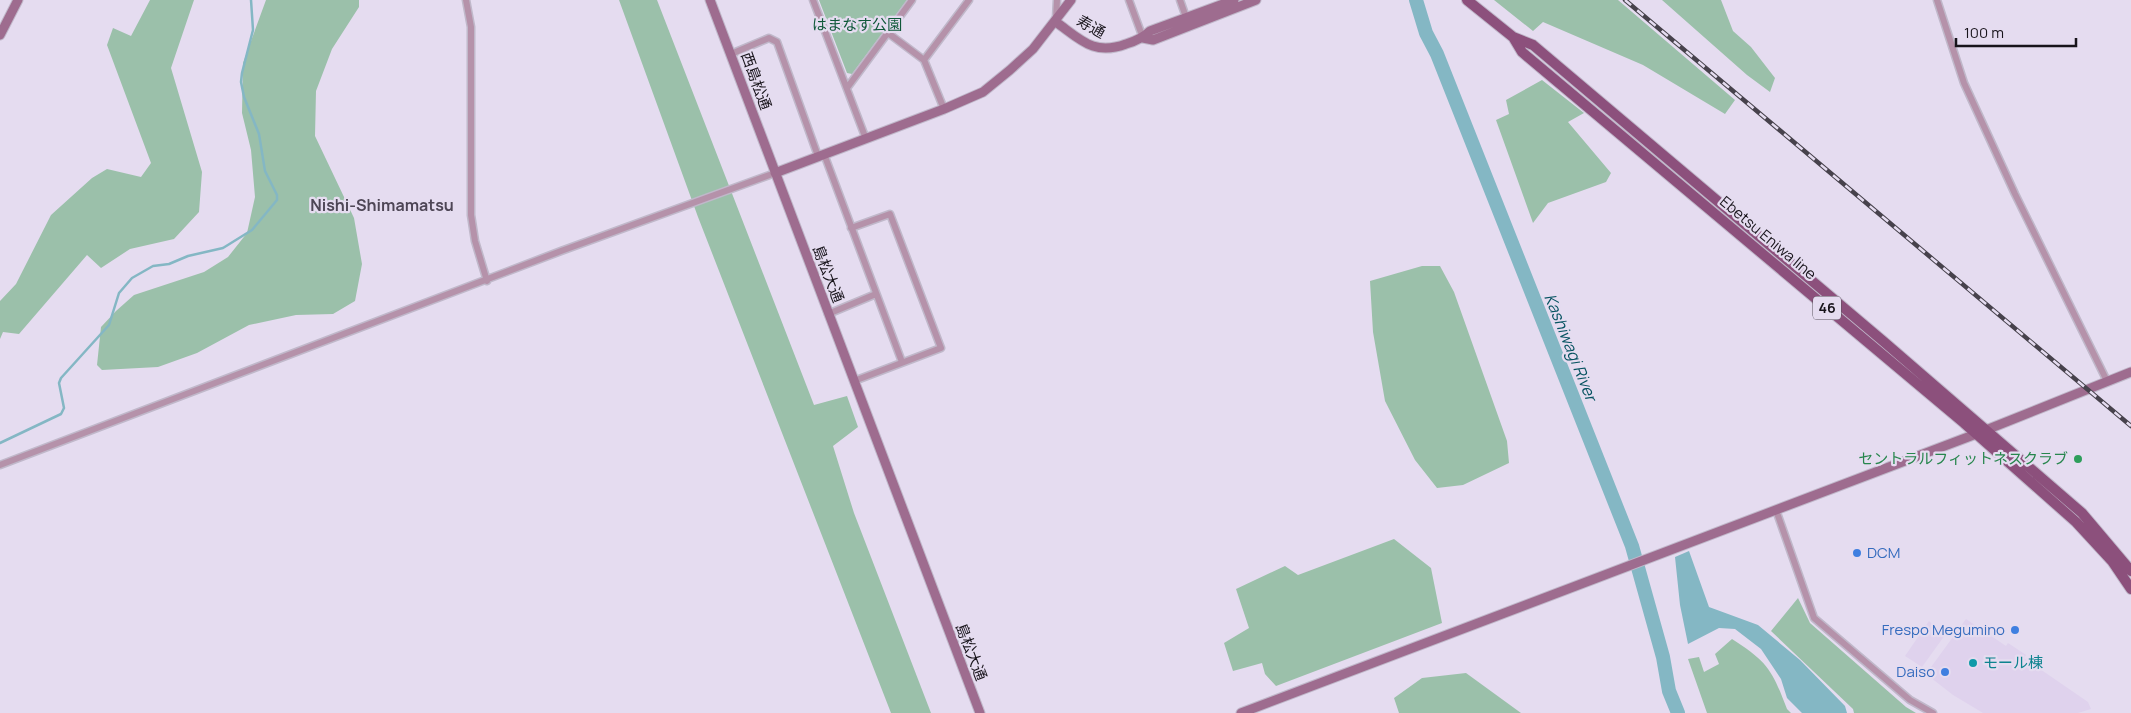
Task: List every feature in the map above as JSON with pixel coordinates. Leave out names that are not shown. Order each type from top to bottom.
[{"type":"main road","name":"Ebetsu Eniwa line","points":[[1468,0],[1513,37],[1533,45],[1986,430],[2082,513],[2131,571]]},
{"type":"main road","name":"Ebetsu Eniwa line","points":[[1513,37],[1522,52],[1976,434],[2076,522],[2112,561],[2131,589]]},
{"type":"street","points":[[0,35],[18,0]]},
{"type":"street","points":[[466,0],[471,27],[471,215],[475,241],[487,281]]},
{"type":"street","name":"西島松通","points":[[711,0],[775,173]]},
{"type":"street","points":[[813,0],[866,139]]},
{"type":"street","points":[[847,88],[912,0]]},
{"type":"street","points":[[924,60],[968,0]]},
{"type":"street","points":[[1056,22],[1057,0]]},
{"type":"street","points":[[0,465],[562,251],[944,109],[983,92],[1010,70],[1033,49],[1056,22],[1071,0]]},
{"type":"street","points":[[1129,0],[1143,38]]},
{"type":"street","points":[[1180,0],[1188,22]]},
{"type":"street","name":"寿通","points":[[1056,22],[1081,40],[1103,50],[1112,50],[1143,38],[1153,40],[1234,0]]},
{"type":"street","name":"寿通","points":[[1188,22],[1256,0]]},
{"type":"street","points":[[1937,0],[1964,84],[2015,194],[2107,381]]},
{"type":"street","points":[[888,33],[924,60],[944,109]]},
{"type":"street","points":[[731,54],[769,38],[777,42],[902,362]]},
{"type":"street","name":"島松大通","points":[[775,173],[980,713]]},
{"type":"street","points":[[851,228],[890,214],[941,348],[854,381]]},
{"type":"street","points":[[828,314],[876,294]]},
{"type":"street","points":[[1241,713],[1976,434],[2131,372]]},
{"type":"street","points":[[1776,510],[1814,618],[1910,700],[1933,713]]},
{"type":"shaded area","name":"モール棟","points":[[1966,619],[2006,646],[2008,643],[2026,655],[2024,658],[2088,702],[2091,709],[2078,713],[1983,713],[1953,695],[1926,674]]},
{"type":"shaded area","points":[[1929,621],[1945,635],[1922,667],[1905,656]]},
{"type":"green space","points":[[150,0],[194,0],[171,68],[202,172],[199,212],[174,239],[130,249],[101,268],[87,255],[19,334],[3,332],[0,339],[0,301],[16,284],[51,215],[92,178],[107,169],[141,177],[151,163],[107,45],[113,28],[131,36]]},
{"type":"green space","points":[[266,0],[359,0],[359,7],[332,49],[316,91],[315,136],[354,218],[362,264],[355,301],[333,314],[296,315],[249,325],[197,353],[158,367],[102,370],[97,365],[101,327],[116,311],[134,295],[204,272],[228,257],[247,233],[255,197],[251,150],[242,113],[243,63]]},
{"type":"green space","points":[[619,0],[657,0],[814,405],[847,396],[858,427],[833,446],[854,513],[931,713],[891,713],[698,217]]},
{"type":"green space","name":"はまなす公園","points":[[819,0],[907,0],[852,74],[847,73]]},
{"type":"green space","points":[[1494,0],[1618,0],[1735,100],[1725,114],[1643,65],[1543,22],[1533,31]]},
{"type":"green space","points":[[1662,0],[1721,0],[1733,31],[1751,47],[1775,78],[1770,92],[1747,75]]},
{"type":"green space","points":[[1542,80],[1584,113],[1568,122],[1611,173],[1606,182],[1548,203],[1533,223],[1496,120],[1509,114],[1506,100]]},
{"type":"green space","points":[[1422,266],[1440,266],[1454,292],[1507,441],[1509,463],[1463,485],[1437,488],[1415,460],[1385,401],[1373,332],[1370,281]]},
{"type":"green space","points":[[1394,539],[1431,568],[1442,623],[1276,686],[1265,674],[1262,663],[1233,671],[1224,643],[1249,628],[1236,589],[1285,566],[1298,575]]},
{"type":"green space","points":[[1798,598],[1810,623],[1906,707],[1916,713],[1854,713],[1853,709],[1771,631]]},
{"type":"green space","points":[[1732,639],[1754,654],[1767,668],[1777,685],[1787,709],[1791,713],[1707,713],[1688,659],[1699,657],[1704,672],[1719,664],[1715,654]]},
{"type":"green space","points":[[1466,673],[1521,713],[1399,713],[1394,698],[1422,678]]},
{"type":"water","points":[[1689,551],[1709,607],[1758,625],[1800,660],[1845,706],[1847,713],[1802,713],[1787,698],[1781,679],[1761,649],[1735,629],[1719,628],[1688,644],[1680,605],[1675,557]]},
{"type":"waterway","points":[[0,443],[61,414],[64,408],[59,383],[61,378],[109,325],[119,293],[132,278],[153,266],[169,264],[188,256],[223,248],[252,230],[277,200],[277,195],[265,171],[259,134],[244,97],[241,82],[253,30],[251,0]]},
{"type":"waterway","name":"Kashiwagi River","points":[[1416,0],[1426,33],[1437,54],[1632,546],[1663,657],[1669,691],[1678,713]]},
{"type":"railway","points":[[1625,0],[2131,426]]},
{"type":"place","name":"セントラルフィットネスクラブ","points":[[2078,459]]},
{"type":"place","name":"DCM","points":[[1857,553]]},
{"type":"place","name":"Frespo Megumino","points":[[2015,630]]},
{"type":"place","name":"モール棟","points":[[1973,663]]},
{"type":"place","name":"Daiso","points":[[1945,672]]},
{"type":"district","name":"Nishi-Shimamatsu","points":[[382,205]]}]
